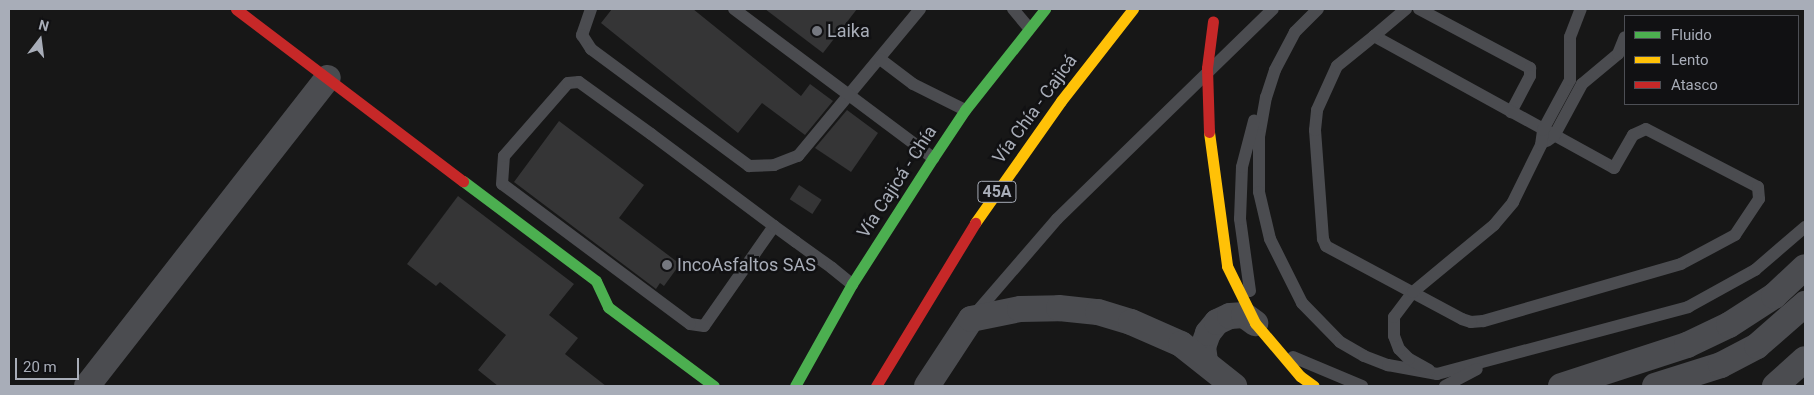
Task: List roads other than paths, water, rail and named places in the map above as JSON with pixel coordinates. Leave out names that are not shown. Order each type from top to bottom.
[{"type":"main road","points":[[236,9],[596,281],[608,307],[714,386]]},
{"type":"main road","name":"Vía Cajicá - Chía","points":[[795,386],[852,284],[964,110],[1044,9]]},
{"type":"main road","name":"Vía Chía - Cajicá","points":[[876,386],[970,230],[1061,101],[1133,9]]},
{"type":"main road","points":[[1216,9],[1207,68],[1208,132],[1227,266],[1255,323],[1276,349],[1314,386]]},
{"type":"street","points":[[87,386],[328,78]]},
{"type":"street","points":[[1561,386],[1687,345],[1729,325],[1774,296],[1805,267]]},
{"type":"street","points":[[1656,386],[1721,365],[1757,346],[1805,304]]},
{"type":"street","points":[[927,386],[971,319],[1020,309],[1059,308],[1098,312],[1131,322],[1181,344],[1205,361],[1234,386]]},
{"type":"street","points":[[1205,361],[1203,347],[1208,333],[1217,322],[1230,316],[1244,315],[1255,323]]},
{"type":"street","points":[[1775,386],[1805,359]]},
{"type":"lane","points":[[591,9],[582,35],[591,49],[749,166],[774,165],[798,156],[850,96],[920,9]]},
{"type":"lane","points":[[734,9],[933,158]]},
{"type":"lane","points":[[1013,9],[1029,28]]},
{"type":"lane","points":[[971,319],[1057,219],[1273,9]]},
{"type":"lane","points":[[1255,323],[1240,219],[1242,167],[1254,117],[1275,70],[1295,32],[1318,9]]},
{"type":"lane","points":[[1374,36],[1614,168],[1632,135],[1646,129],[1758,187],[1759,199],[1735,235],[1681,264],[1610,288],[1471,322],[1326,246],[1321,234],[1315,130],[1317,110],[1337,66],[1406,9]]},
{"type":"lane","points":[[1420,9],[1530,68],[1530,76],[1510,112]]},
{"type":"lane","points":[[1549,133],[1570,80],[1570,37],[1581,9]]},
{"type":"lane","points":[[1437,374],[1409,359],[1399,349],[1394,336],[1394,317],[1413,292],[1494,225],[1513,202],[1541,145],[1582,84],[1618,54],[1624,39]]},
{"type":"lane","points":[[880,59],[913,84],[964,110]]},
{"type":"lane","points":[[1275,70],[1259,135],[1259,192],[1270,240],[1287,280],[1319,323],[1340,342],[1388,365],[1437,374],[1490,362],[1688,307],[1755,270],[1805,227]]},
{"type":"lane","points":[[774,226],[704,326],[690,324],[502,184],[500,172],[504,156],[568,83],[579,82],[774,226],[852,284]]},
{"type":"lane","points":[[1276,349],[1362,386]]},
{"type":"lane","points":[[1445,386],[1490,362]]},
{"type":"place","name":"Laika","points":[[817,31]]},
{"type":"place","name":"IncoAsfaltos SAS","points":[[667,265]]}]
